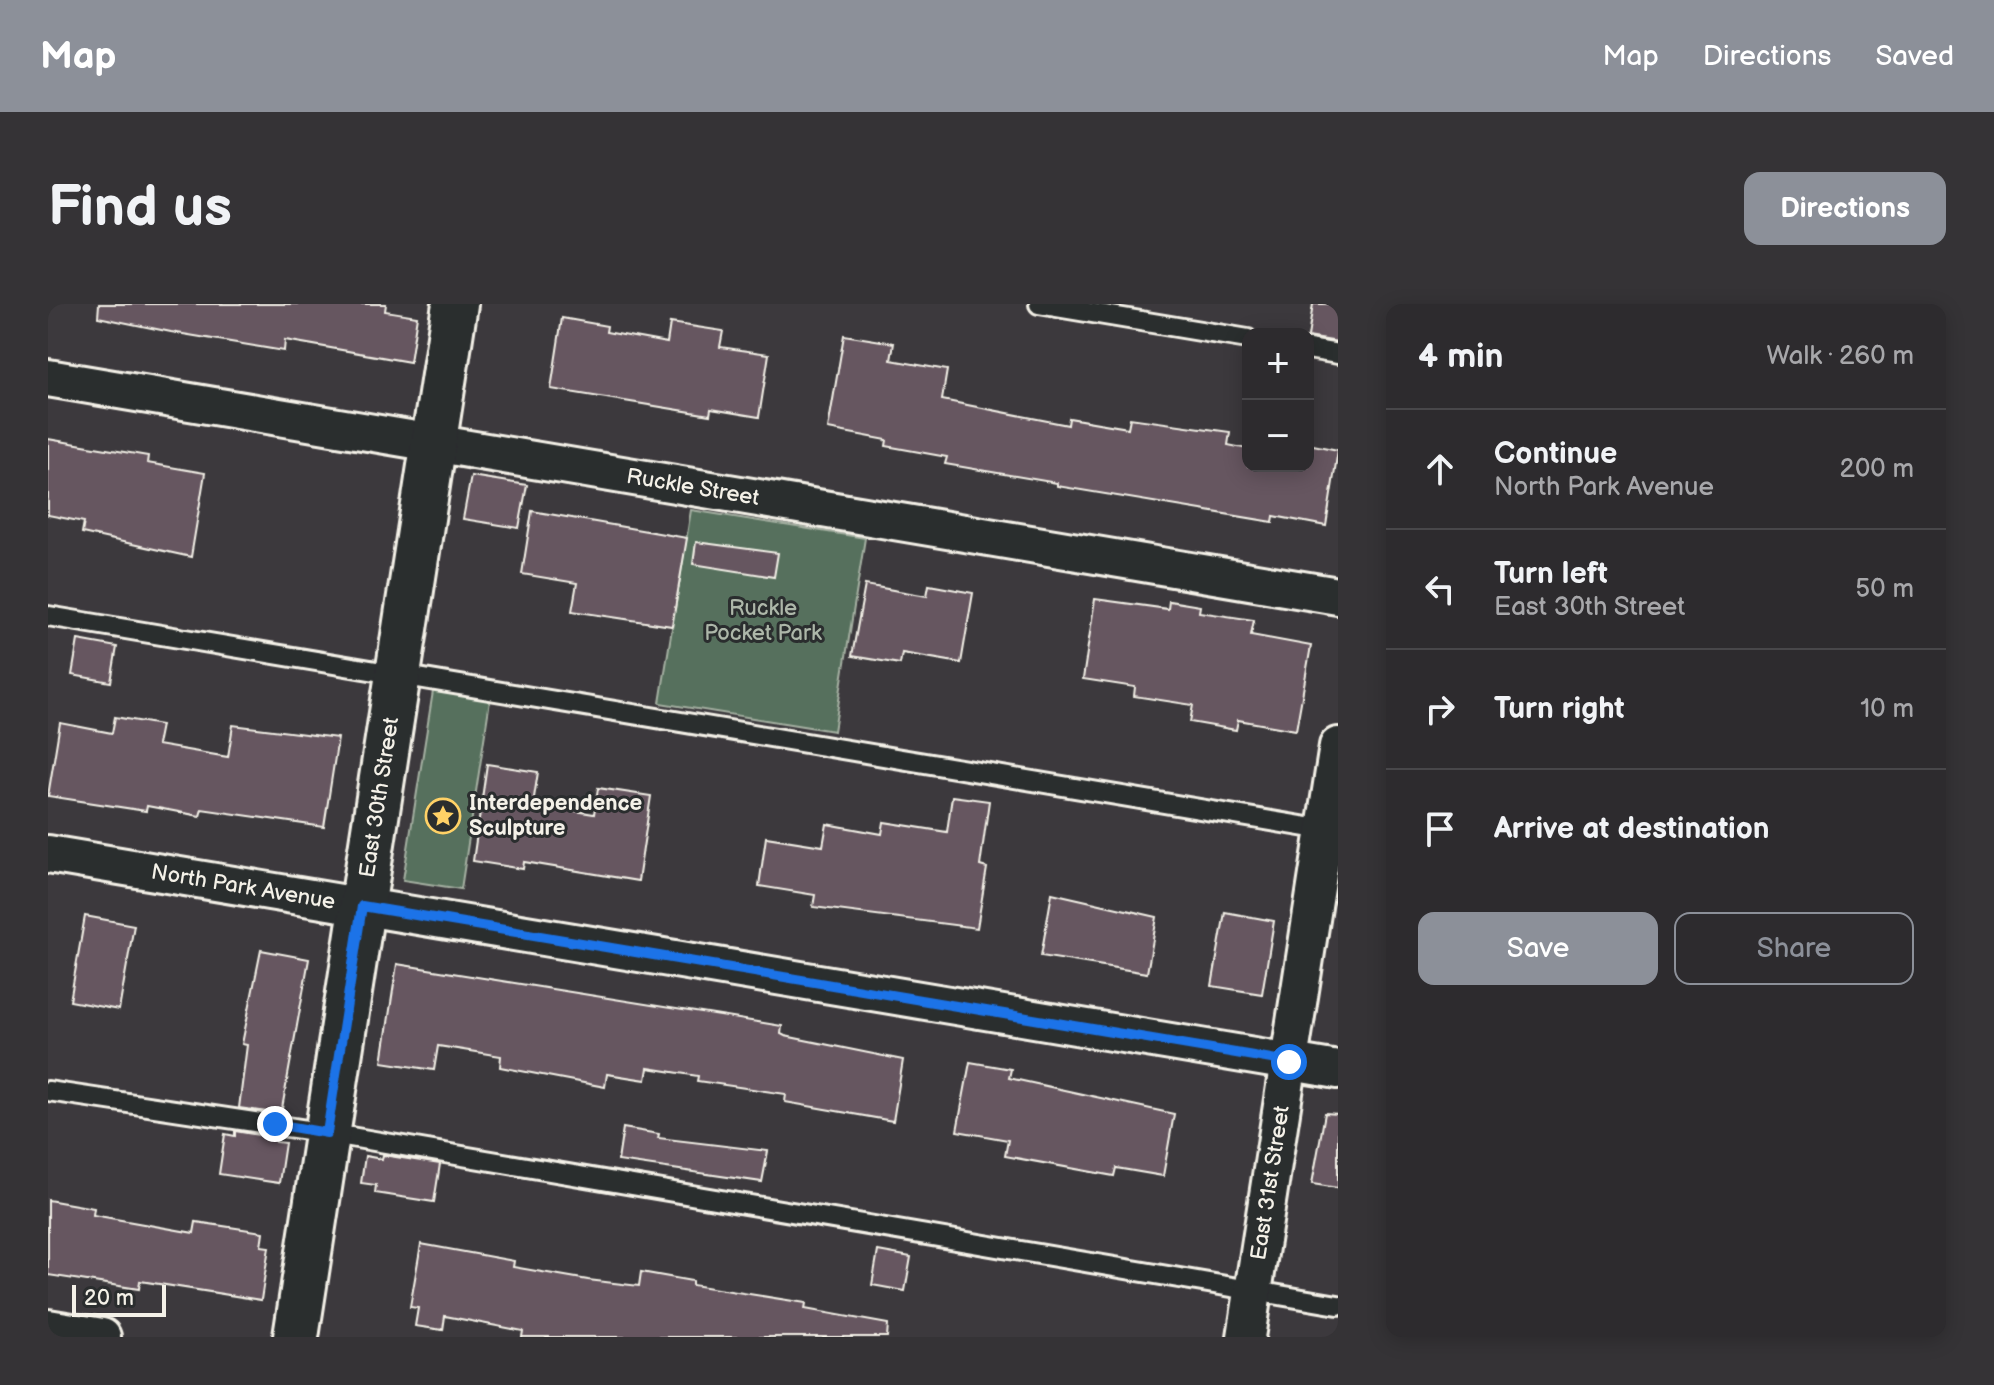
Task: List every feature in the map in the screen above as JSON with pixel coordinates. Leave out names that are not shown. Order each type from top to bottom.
[{"type":"main road","name":"East 30th Street","points":[[296,1337],[455,304]]},
{"type":"street","name":"Ruckle Street","points":[[48,378],[1338,596]]},
{"type":"street","name":"East 31st Street","points":[[1246,1337],[1289,1062],[1332,831],[1338,746]]},
{"type":"street","name":"North Park Avenue","points":[[48,854],[1338,1070]]},
{"type":"street","points":[[48,1328],[102,1337]]},
{"type":"lane","points":[[1039,304],[1242,338]]},
{"type":"lane","points":[[1314,350],[1338,354]]},
{"type":"lane","points":[[48,616],[1332,831]]},
{"type":"lane","points":[[48,1091],[327,1133],[1338,1305]]},
{"type":"green space","name":"Ruckle Pocket Park","points":[[691,510],[865,538],[834,731],[660,703]]},
{"type":"green space","points":[[434,685],[491,694],[461,889],[403,880]]},
{"type":"building","points":[[99,304],[386,304],[385,311],[417,316],[410,362],[285,340],[284,351],[171,332],[98,317]]},
{"type":"building","points":[[1313,304],[1338,304],[1338,342],[1314,338],[1314,328],[1309,328]]},
{"type":"building","points":[[562,318],[607,326],[606,332],[667,343],[670,323],[723,331],[720,347],[769,354],[759,417],[711,409],[710,415],[551,389]]},
{"type":"building","points":[[844,335],[894,343],[891,360],[947,370],[942,400],[1068,425],[1069,418],[1128,428],[1130,418],[1230,432],[1228,445],[1242,448],[1242,472],[1314,472],[1314,445],[1338,450],[1326,526],[1274,516],[1273,522],[1057,486],[1057,483],[945,464],[947,457],[886,446],[887,440],[828,429]]},
{"type":"building","points":[[48,439],[148,456],[147,463],[205,473],[191,557],[82,533],[84,522],[48,515]]},
{"type":"building","points":[[471,476],[527,485],[519,528],[463,519]]},
{"type":"building","points":[[532,511],[687,538],[672,626],[572,611],[577,583],[522,574]]},
{"type":"building","points":[[696,542],[778,553],[774,577],[693,564]]},
{"type":"building","points":[[865,585],[927,596],[929,585],[973,593],[961,663],[902,653],[900,664],[852,656]]},
{"type":"building","points":[[1095,599],[1168,609],[1169,601],[1200,606],[1199,612],[1254,620],[1251,635],[1311,646],[1296,730],[1238,720],[1236,730],[1190,722],[1193,705],[1134,696],[1135,687],[1083,679]]},
{"type":"building","points":[[78,640],[117,647],[111,682],[72,675]]},
{"type":"building","points":[[115,717],[161,725],[157,745],[228,757],[233,725],[338,738],[324,827],[202,809],[200,816],[147,806],[146,811],[48,796],[60,723],[112,733]]},
{"type":"building","points":[[487,764],[538,772],[533,804],[594,814],[598,788],[651,796],[638,881],[524,862],[523,869],[473,861]]},
{"type":"building","points":[[952,796],[989,801],[980,866],[987,868],[977,928],[813,907],[815,895],[759,886],[766,837],[823,846],[827,824],[882,834],[884,822],[947,832]]},
{"type":"building","points":[[1052,893],[1157,917],[1147,973],[1041,956]]},
{"type":"building","points":[[1225,912],[1274,921],[1262,994],[1212,986]]},
{"type":"building","points":[[85,916],[134,925],[119,1010],[70,1001]]},
{"type":"building","points":[[261,950],[309,959],[281,1114],[239,1108],[247,1045],[242,1044]]},
{"type":"building","points":[[397,964],[782,1026],[781,1034],[785,1036],[903,1060],[893,1121],[785,1102],[786,1094],[697,1081],[698,1076],[648,1068],[646,1080],[607,1074],[605,1087],[500,1067],[501,1056],[438,1046],[434,1070],[382,1062]]},
{"type":"building","points":[[970,1062],[1011,1069],[1009,1078],[1174,1114],[1163,1176],[1116,1168],[1114,1176],[1005,1156],[1008,1140],[957,1131]]},
{"type":"building","points":[[1325,1113],[1338,1114],[1338,1188],[1312,1184]]},
{"type":"building","points":[[623,1128],[659,1134],[658,1138],[768,1151],[762,1182],[618,1161]]},
{"type":"building","points":[[235,1131],[277,1138],[276,1142],[285,1143],[279,1183],[219,1174],[225,1134],[235,1136]]},
{"type":"building","points":[[383,1155],[440,1164],[434,1202],[375,1193],[376,1185],[361,1183],[365,1156],[382,1159]]},
{"type":"building","points":[[48,1200],[94,1208],[93,1215],[194,1233],[196,1222],[263,1232],[261,1246],[269,1247],[261,1300],[140,1281],[139,1289],[48,1275]]},
{"type":"building","points":[[421,1244],[514,1261],[513,1267],[588,1280],[639,1286],[641,1272],[692,1281],[692,1285],[806,1303],[805,1309],[888,1324],[887,1337],[522,1337],[523,1331],[445,1316],[443,1330],[415,1326],[418,1308],[410,1307]]},
{"type":"building","points":[[878,1251],[911,1257],[905,1291],[872,1285]]},
{"type":"place","name":"Interdependence Sculpture","points":[[443,816]]},
{"type":"route","points":[[275,1124],[327,1133],[362,906],[1289,1062]]}]
